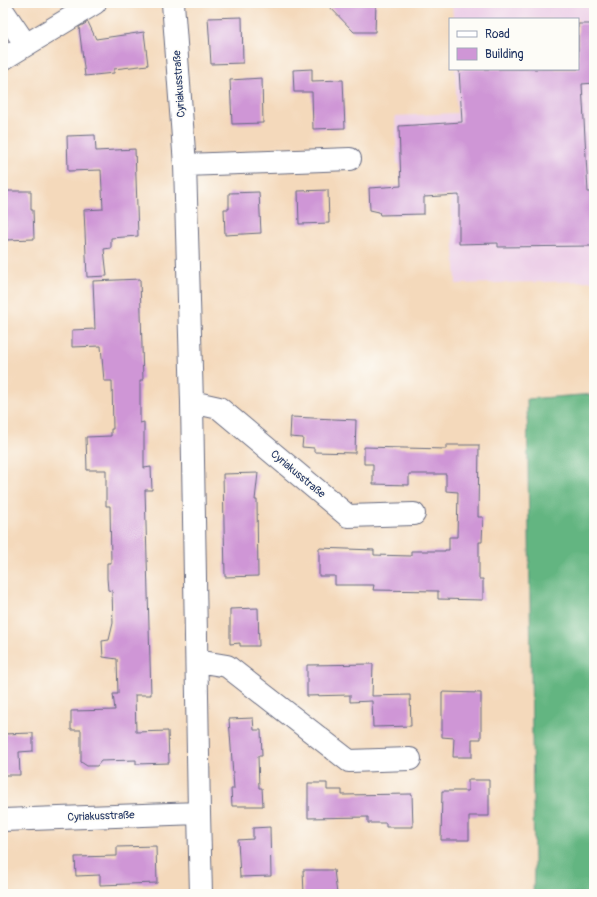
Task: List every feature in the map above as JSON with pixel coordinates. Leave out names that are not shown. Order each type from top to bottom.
[{"type":"street","points":[[3,59],[95,3]]},
{"type":"street","name":"Cyriakusstraße","points":[[173,3],[185,165],[192,402],[199,813],[207,892]]},
{"type":"street","points":[[3,11],[26,45]]},
{"type":"street","points":[[185,165],[350,160]]},
{"type":"street","name":"Cyriakusstraße","points":[[192,402],[219,408],[348,516],[414,514]]},
{"type":"street","points":[[197,661],[227,666],[349,761],[410,759]]},
{"type":"street","name":"Cyriakusstraße","points":[[3,820],[199,813]]},
{"type":"shaded area","points":[[452,3],[594,3],[594,281],[456,284],[449,163],[397,164],[395,116],[457,113],[455,70],[579,70],[579,18],[453,18]]},
{"type":"green space","points":[[594,394],[594,894],[533,894],[534,867],[527,399]]},
{"type":"building","points":[[326,3],[376,3],[375,32],[354,32]]},
{"type":"building","points":[[242,17],[243,63],[211,64],[208,18]]},
{"type":"building","points":[[88,22],[96,39],[144,32],[148,65],[114,69],[114,73],[85,76],[79,27]]},
{"type":"building","points":[[579,24],[591,24],[594,83],[582,84],[588,192],[592,192],[592,246],[498,247],[498,243],[459,244],[459,195],[424,197],[424,214],[380,215],[379,212],[370,210],[369,188],[401,186],[399,126],[462,122],[459,70],[579,70]]},
{"type":"building","points":[[312,69],[312,81],[343,80],[345,128],[313,129],[312,92],[294,92],[293,70]]},
{"type":"building","points":[[262,78],[263,123],[232,124],[230,80]]},
{"type":"building","points":[[95,135],[96,151],[135,149],[138,236],[111,238],[111,248],[104,249],[107,276],[87,277],[84,210],[103,209],[101,170],[68,171],[67,136]]},
{"type":"building","points":[[328,190],[329,223],[299,224],[298,191]]},
{"type":"building","points":[[5,191],[31,191],[34,239],[6,240]]},
{"type":"building","points":[[259,192],[261,233],[225,235],[224,209],[229,209],[229,193]]},
{"type":"building","points":[[140,279],[143,380],[140,380],[140,423],[144,422],[144,468],[151,467],[152,490],[145,490],[151,695],[135,695],[136,732],[168,731],[169,763],[136,764],[136,760],[101,761],[97,766],[87,766],[81,762],[81,730],[71,730],[71,711],[115,710],[113,694],[118,694],[117,659],[103,657],[102,641],[109,640],[113,623],[112,591],[108,590],[107,578],[107,563],[111,563],[110,506],[106,506],[106,470],[87,470],[86,437],[111,436],[111,429],[113,429],[112,381],[104,381],[101,346],[72,347],[72,330],[95,329],[93,281]]},
{"type":"building","points":[[291,417],[356,420],[355,453],[314,452],[314,448],[302,447],[303,438],[290,437]]},
{"type":"building","points":[[446,445],[479,445],[478,517],[483,517],[482,542],[479,542],[479,579],[483,579],[483,600],[438,599],[438,591],[373,590],[374,585],[335,585],[335,576],[319,576],[319,548],[374,550],[374,555],[411,556],[411,551],[449,550],[449,537],[457,537],[458,492],[446,491],[446,474],[409,474],[409,485],[373,484],[373,464],[364,464],[364,447],[446,449]]},
{"type":"building","points":[[258,473],[255,500],[257,500],[258,576],[225,577],[223,474]]},
{"type":"building","points":[[258,608],[259,646],[240,646],[240,643],[230,644],[230,609]]},
{"type":"building","points":[[373,664],[372,696],[410,695],[411,726],[373,727],[372,701],[350,702],[350,695],[307,696],[307,665]]},
{"type":"building","points":[[442,692],[481,693],[481,739],[472,739],[472,757],[453,757],[454,738],[442,737]]},
{"type":"building","points":[[253,718],[254,730],[261,730],[262,756],[258,756],[259,788],[262,788],[263,806],[232,806],[231,789],[234,789],[229,719]]},
{"type":"building","points":[[33,733],[33,751],[19,752],[20,775],[3,775],[3,734]]},
{"type":"building","points":[[468,780],[489,780],[489,816],[469,816],[469,840],[441,840],[442,791],[468,791]]},
{"type":"building","points":[[308,783],[327,783],[327,790],[342,790],[342,795],[412,794],[413,827],[386,827],[386,823],[368,823],[368,817],[308,818]]},
{"type":"building","points":[[270,827],[271,876],[240,877],[238,840],[253,839],[253,828]]},
{"type":"building","points":[[156,846],[157,883],[100,885],[100,875],[76,876],[75,857],[117,856],[117,847]]},
{"type":"building","points":[[303,870],[334,870],[337,894],[304,894]]}]
